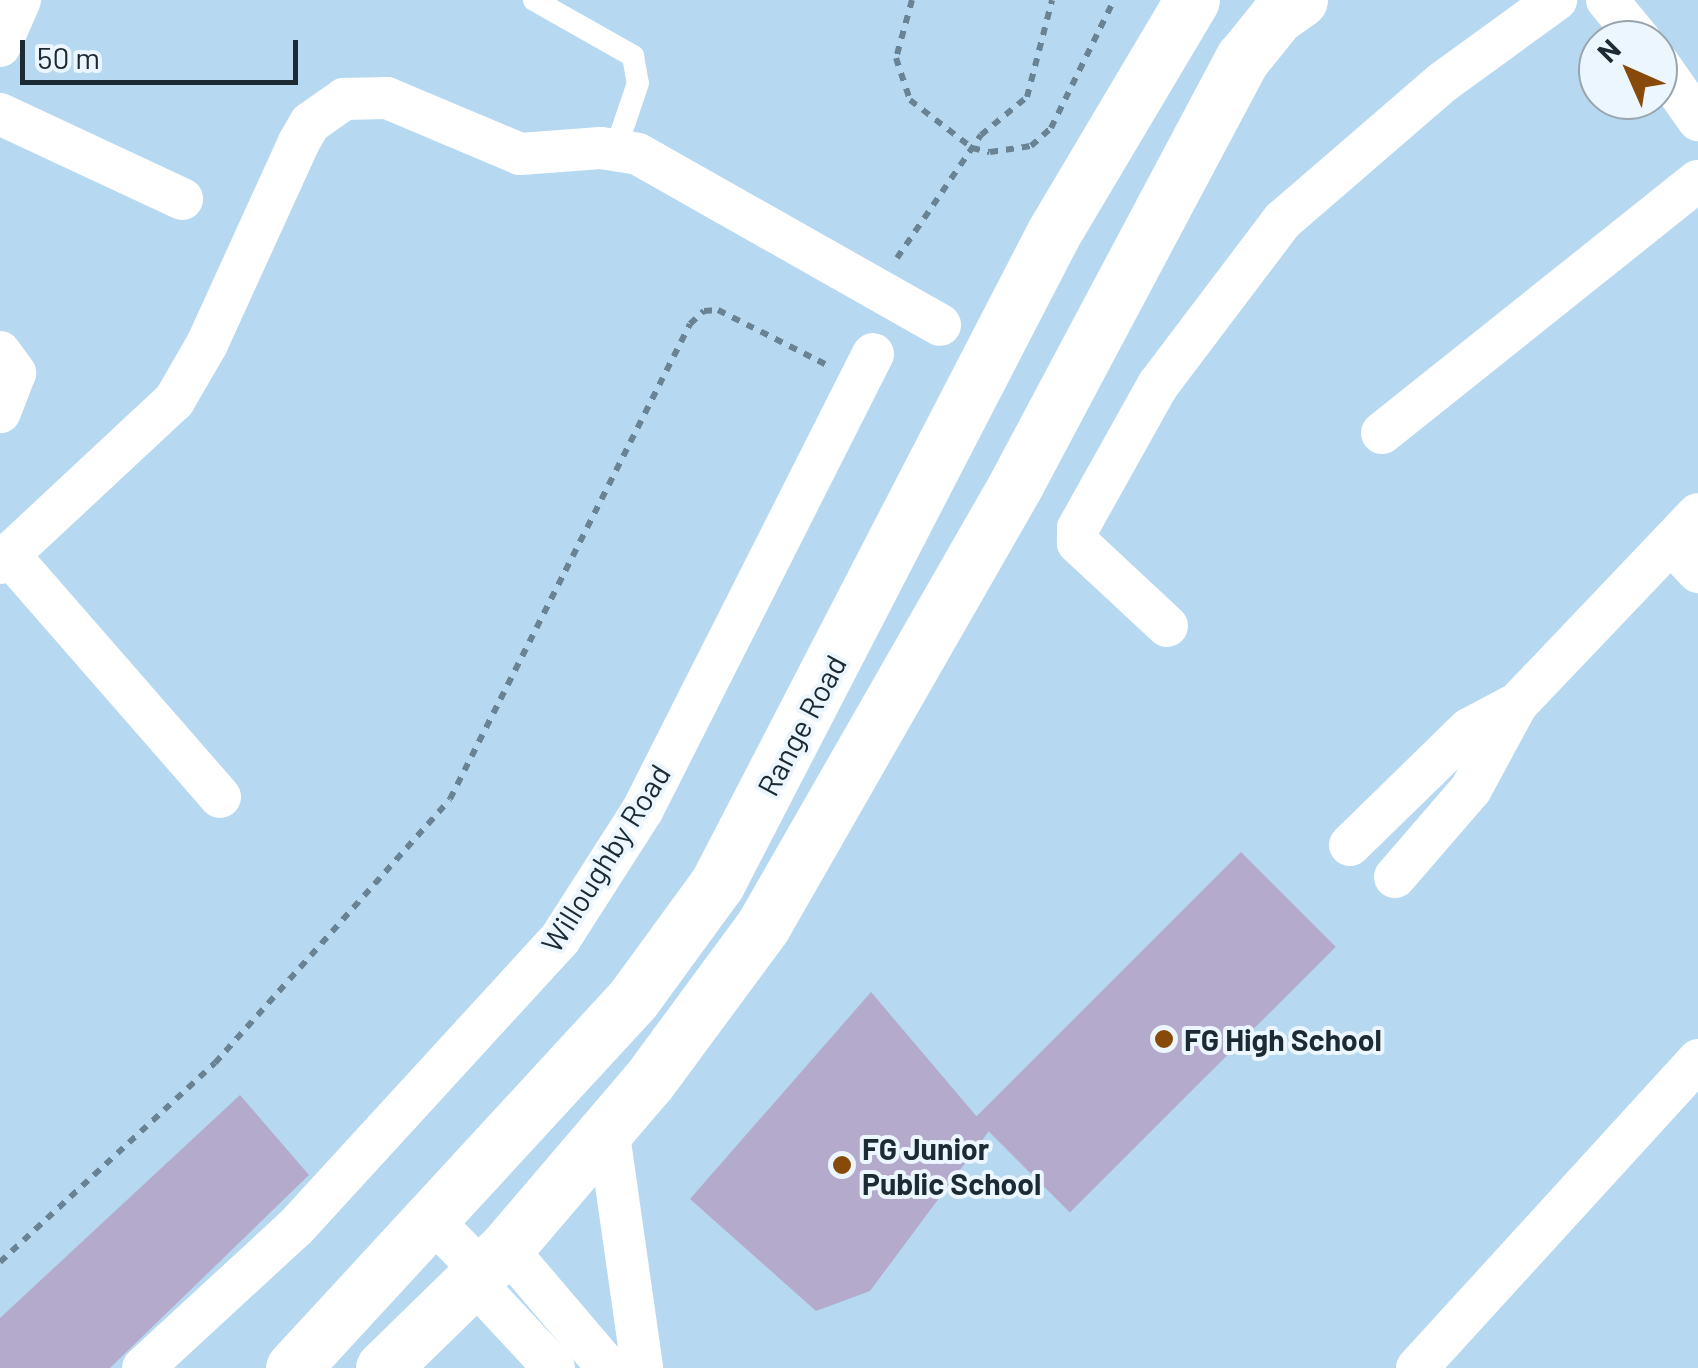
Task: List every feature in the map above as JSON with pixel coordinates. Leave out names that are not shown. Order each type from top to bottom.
[{"type":"main road","name":"Range Road","points":[[293,1368],[433,1221],[633,998],[717,884],[1054,234],[1192,0]]},
{"type":"main road","points":[[383,1368],[488,1268],[608,1128],[763,926],[1016,486],[1243,58],[1277,16],[1300,0]]},
{"type":"street","points":[[0,46],[20,0]]},
{"type":"street","points":[[1167,626],[1078,542],[1078,528],[1158,385],[1283,220],[1443,82],[1556,0]]},
{"type":"street","points":[[1608,0],[1624,20]]},
{"type":"street","points":[[1678,92],[1698,120]]},
{"type":"street","points":[[220,797],[3,568],[174,400],[208,344],[298,142],[327,108],[364,95],[387,98],[520,154],[616,148],[658,163],[874,292],[940,326]]},
{"type":"street","points":[[0,114],[182,199]]},
{"type":"street","points":[[1382,433],[1698,181]]},
{"type":"street","points":[[0,352],[16,373],[0,412]]},
{"type":"street","name":"Willoughby Road","points":[[143,1368],[296,1227],[560,938],[642,811],[865,367]]},
{"type":"street","points":[[1350,845],[1469,730],[1517,704],[1689,543]]},
{"type":"street","points":[[1395,877],[1471,789],[1517,704]]},
{"type":"street","points":[[1417,1368],[1698,1060]]},
{"type":"street","points":[[608,1128],[642,1368]]},
{"type":"street","points":[[433,1221],[608,1368]]},
{"type":"street","points":[[488,1268],[554,1368]]},
{"type":"lane","points":[[534,0],[633,56],[638,83],[616,148]]},
{"type":"path","points":[[912,0],[898,37],[900,77],[926,118],[972,148],[1015,151],[1051,128],[1114,0]]},
{"type":"path","points":[[874,292],[972,148],[1028,97],[1052,0]]},
{"type":"path","points":[[0,1262],[216,1063],[450,799],[690,324],[704,311],[718,310],[865,367]]},
{"type":"building","name":"FG High School","points":[[1241,852],[1336,947],[1070,1213],[975,1118]]},
{"type":"building","name":"FG Junior Public School","points":[[871,992],[989,1131],[870,1291],[816,1311],[690,1199]]},
{"type":"building","points":[[240,1095],[309,1175],[110,1368],[0,1368],[0,1318]]},
{"type":"place","name":"FG High School","points":[[1164,1039]]},
{"type":"place","name":"FG Junior Public School","points":[[842,1165]]}]
